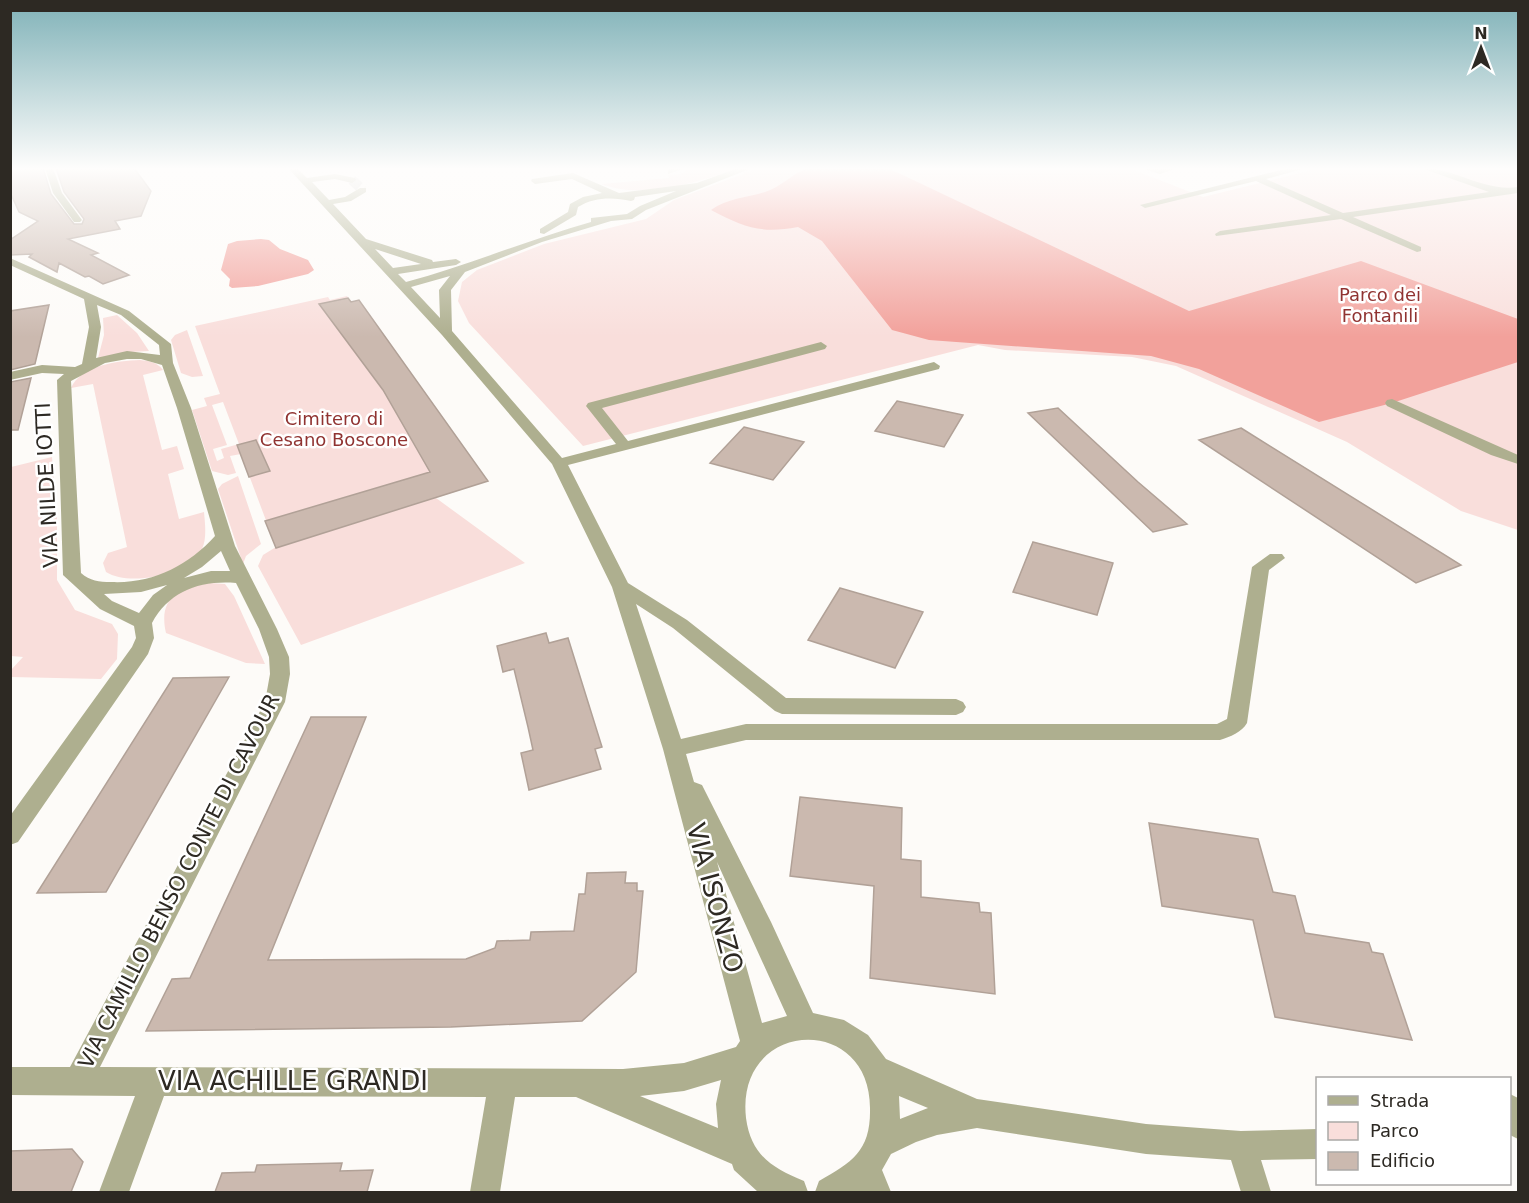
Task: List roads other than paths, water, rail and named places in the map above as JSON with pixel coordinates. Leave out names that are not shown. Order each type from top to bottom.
[{"type":"street","name":"VIA ISONZO","points":[[345,224],[446,332],[559,463],[621,587],[674,750],[749,1052]]},
{"type":"street","points":[[403,286],[524,239],[542,224]]},
{"type":"street","points":[[390,272],[457,266],[592,224]]},
{"type":"street","points":[[1220,234],[1287,224]]},
{"type":"street","points":[[1360,224],[1417,249]]},
{"type":"street","points":[[361,241],[416,260],[457,266]]},
{"type":"street","points":[[10,261],[90,298],[95,327],[82,368]]},
{"type":"street","points":[[446,332],[445,290],[457,266]]},
{"type":"street","name":"VIA CAMILLO BENSO CONTE DI CAVOUR","points":[[78,1080],[275,702],[280,681],[280,660],[273,639],[240,578],[224,537],[167,363],[165,344],[127,314],[90,298]]},
{"type":"street","points":[[624,445],[592,406],[821,346]]},
{"type":"street","points":[[10,376],[42,369],[82,368],[112,358],[136,355],[156,357],[167,363]]},
{"type":"street","points":[[559,463],[934,366]]},
{"type":"street","name":"VIA NILDE IOTTI","points":[[82,368],[64,380],[72,575],[106,605],[143,623]]},
{"type":"street","points":[[1392,403],[1518,460]]},
{"type":"street","points":[[80,583],[98,588],[109,588],[147,584],[173,576],[196,564],[224,537]]},
{"type":"street","points":[[674,750],[746,732],[1220,732],[1237,723],[1261,567],[1276,558]]},
{"type":"street","points":[[10,835],[141,649],[145,638],[143,623],[148,609],[162,596],[180,585],[202,578],[223,575],[240,578]]},
{"type":"street","points":[[621,587],[680,624],[782,705],[956,707]]},
{"type":"street","name":"VIA ISONZO","points":[[674,750],[762,930],[805,1025]]},
{"type":"street","points":[[805,1025],[831,1029],[860,1048],[876,1069],[885,1090],[887,1126],[872,1181],[854,1181],[831,1192]]},
{"type":"street","name":"VIA ACHILLE GRANDI","points":[[10,1081],[639,1082],[684,1077],[749,1052],[777,1031],[805,1025]]},
{"type":"street","points":[[749,1052],[735,1077],[730,1102],[732,1130],[741,1153],[763,1178],[778,1188],[793,1192]]},
{"type":"street","points":[[876,1069],[905,1084],[977,1114]]},
{"type":"street","points":[[114,1192],[155,1080]]},
{"type":"street","points":[[485,1192],[503,1082]]},
{"type":"street","name":"VIA ACHILLE GRANDI","points":[[576,1083],[634,1105],[741,1153]]},
{"type":"street","points":[[882,1143],[916,1125],[946,1117],[977,1114],[1146,1139],[1241,1146],[1316,1144]]},
{"type":"street","points":[[1241,1146],[1256,1192]]},
{"type":"park label","name":"Parco dei Fontanili","points":[[1380,305]]},
{"type":"park label","name":"Cimitero di Cesano Boscone","points":[[334,429]]}]
